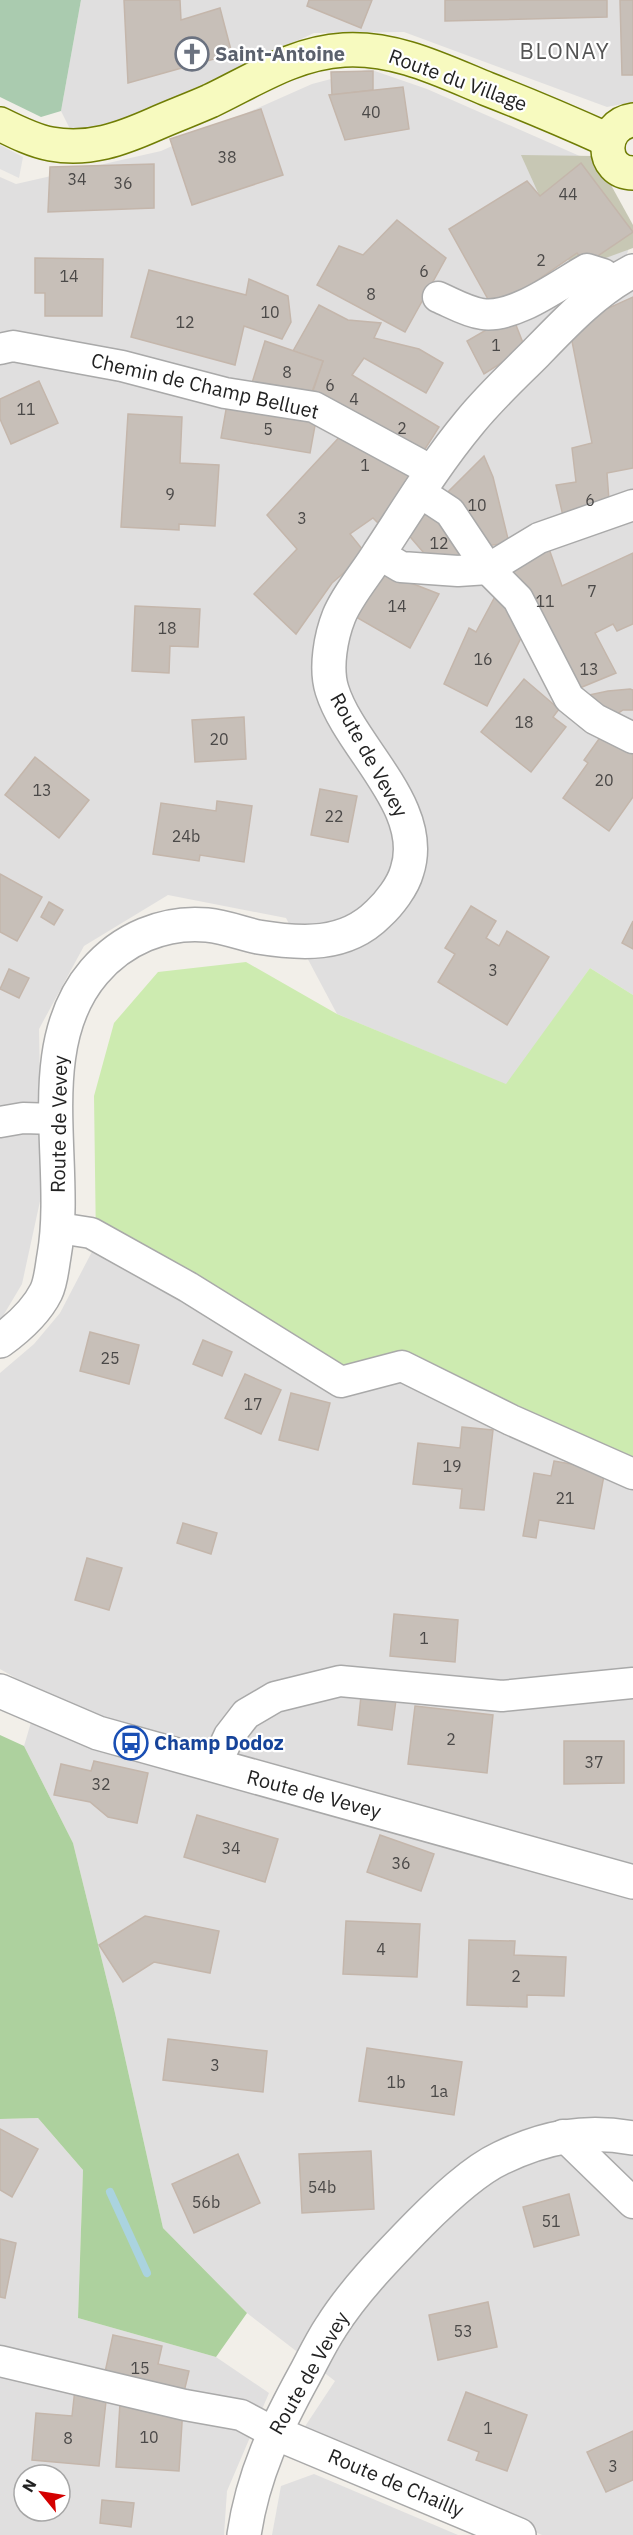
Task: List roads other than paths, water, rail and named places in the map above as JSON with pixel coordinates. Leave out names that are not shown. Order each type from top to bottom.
[{"type":"main road","name":"Route du Village","points":[[0,124],[49,144],[90,146],[110,143],[210,101],[301,57],[322,52],[373,50],[414,59],[565,120],[608,140]]},
{"type":"main road","points":[[633,120],[620,123],[612,130],[608,140],[611,161],[618,169],[633,173]]},
{"type":"street","points":[[438,297],[482,314],[494,313],[526,304],[587,269],[623,277]]},
{"type":"street","name":"Route de Vevey","points":[[0,1341],[31,1315],[48,1289],[59,1228],[56,1119],[61,1046],[72,1007],[93,973],[123,945],[165,927],[208,925],[256,936],[308,944],[334,938],[364,927],[386,906],[407,873],[412,840],[399,803],[359,743],[331,687],[332,639],[339,614],[425,481],[470,421],[557,331],[623,277]]},
{"type":"street","name":"Chemin de Champ Belluet","points":[[0,349],[13,346],[122,366],[225,393],[314,407],[425,481],[450,512],[488,569],[518,599],[569,698],[595,719],[633,738]]},
{"type":"street","points":[[379,554],[401,567],[458,571],[488,569],[539,538],[603,518],[633,505]]},
{"type":"street","points":[[1,1120],[56,1119]]},
{"type":"street","points":[[59,1228],[91,1233],[188,1287],[341,1382],[402,1366],[511,1420],[633,1474]]},
{"type":"street","points":[[215,1766],[229,1736],[246,1714],[275,1698],[340,1681],[502,1696],[633,1683]]},
{"type":"street","name":"Route de Vevey","points":[[0,1691],[98,1733],[633,1882]]},
{"type":"street","name":"Route de Vevey","points":[[244,2535],[259,2474],[273,2432],[331,2326],[366,2281],[448,2195],[500,2158],[563,2135],[606,2133],[633,2138]]},
{"type":"street","points":[[563,2135],[633,2203]]},
{"type":"street","points":[[0,2361],[185,2405],[241,2415],[273,2432]]},
{"type":"street","name":"Route de Chailly","points":[[273,2432],[519,2535]]},
{"type":"waterway","points":[[110,2192],[147,2273]]},
{"type":"place","name":"Saint-Antoine","points":[[192,54]]},
{"type":"place","name":"Champ Dodoz","points":[[131,1743]]},
{"type":"district","name":"BLONAY","points":[[565,51]]}]
